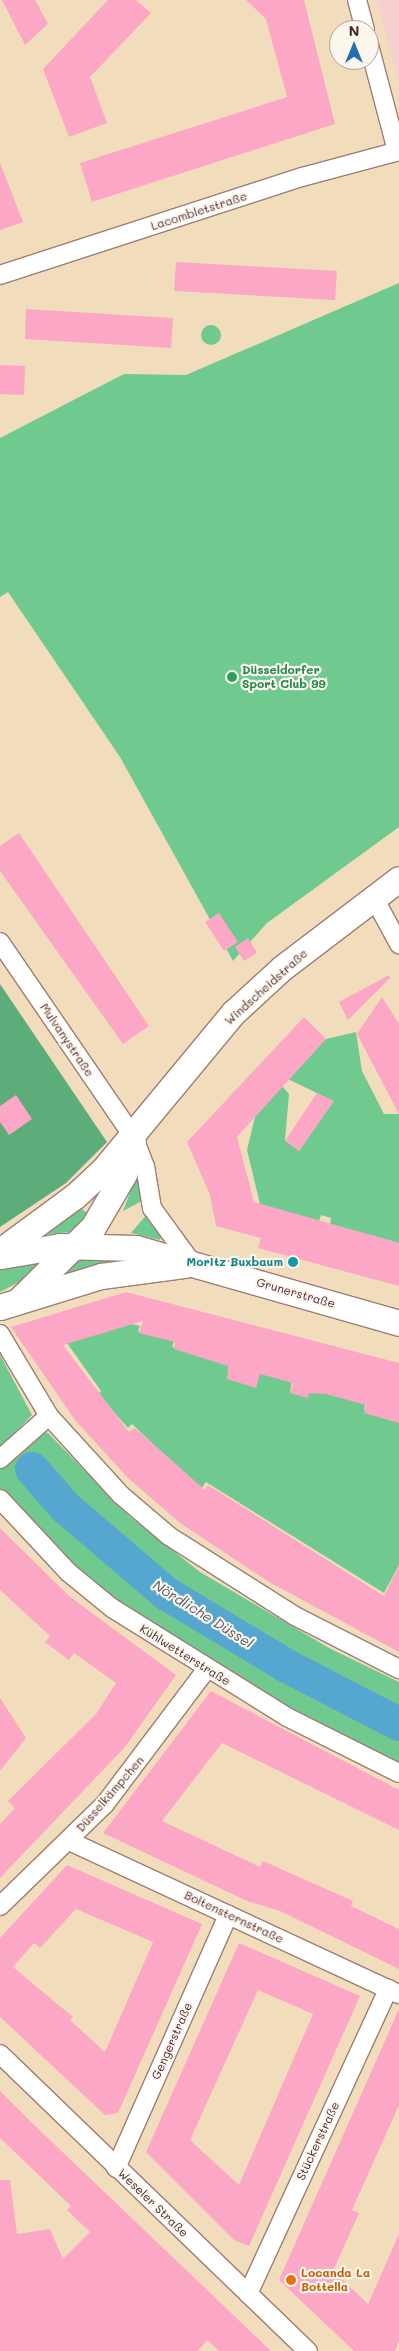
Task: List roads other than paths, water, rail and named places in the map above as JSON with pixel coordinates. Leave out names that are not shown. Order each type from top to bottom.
[{"type":"main road","name":"Windscheidstraße","points":[[0,1251],[75,1196],[134,1138],[169,1086],[233,1013],[373,896],[399,879]]},
{"type":"main road","name":"Windscheidstraße","points":[[9,1304],[78,1245],[124,1174],[134,1138]]},
{"type":"main road","name":"Grunerstraße","points":[[0,1256],[78,1245],[136,1248],[399,1323]]},
{"type":"main road","name":"Grunerstraße","points":[[9,1304],[101,1276],[192,1263]]},
{"type":"street","points":[[357,0],[362,20]]},
{"type":"street","points":[[376,70],[398,151]]},
{"type":"street","name":"Lacombletstraße","points":[[0,275],[302,177],[398,151]]},
{"type":"street","points":[[373,896],[399,944]]},
{"type":"street","name":"Mulvanystraße","points":[[0,942],[134,1138]]},
{"type":"street","points":[[134,1138],[145,1166],[152,1208],[192,1263]]},
{"type":"street","points":[[0,1334],[49,1416],[121,1495],[169,1536],[295,1616],[399,1669]]},
{"type":"street","points":[[0,1459],[49,1416]]},
{"type":"street","name":"Kühlwetterstraße","points":[[0,1498],[68,1572],[112,1608],[206,1670],[399,1773]]},
{"type":"street","name":"Düsselkämpchen","points":[[0,1906],[69,1841],[141,1760],[206,1670]]},
{"type":"street","name":"Boltensternstraße","points":[[69,1841],[393,1991]]},
{"type":"street","name":"Gengerstraße","points":[[116,2168],[228,1914]]},
{"type":"street","name":"Stückerstraße","points":[[248,2294],[393,1991]]},
{"type":"street","name":"Weseler Straße","points":[[0,2054],[116,2168],[308,2351]]},
{"type":"waterway","name":"Nördliche Düssel","points":[[32,1469],[65,1507],[167,1594],[285,1665],[399,1724]]},
{"type":"place","name":"Düsseldorfer Sport Club 99","points":[[232,677]]},
{"type":"place","name":"Moritz Buxbaum","points":[[293,1262]]},
{"type":"place","name":"Locanda La Bottella","points":[[291,2280]]}]
